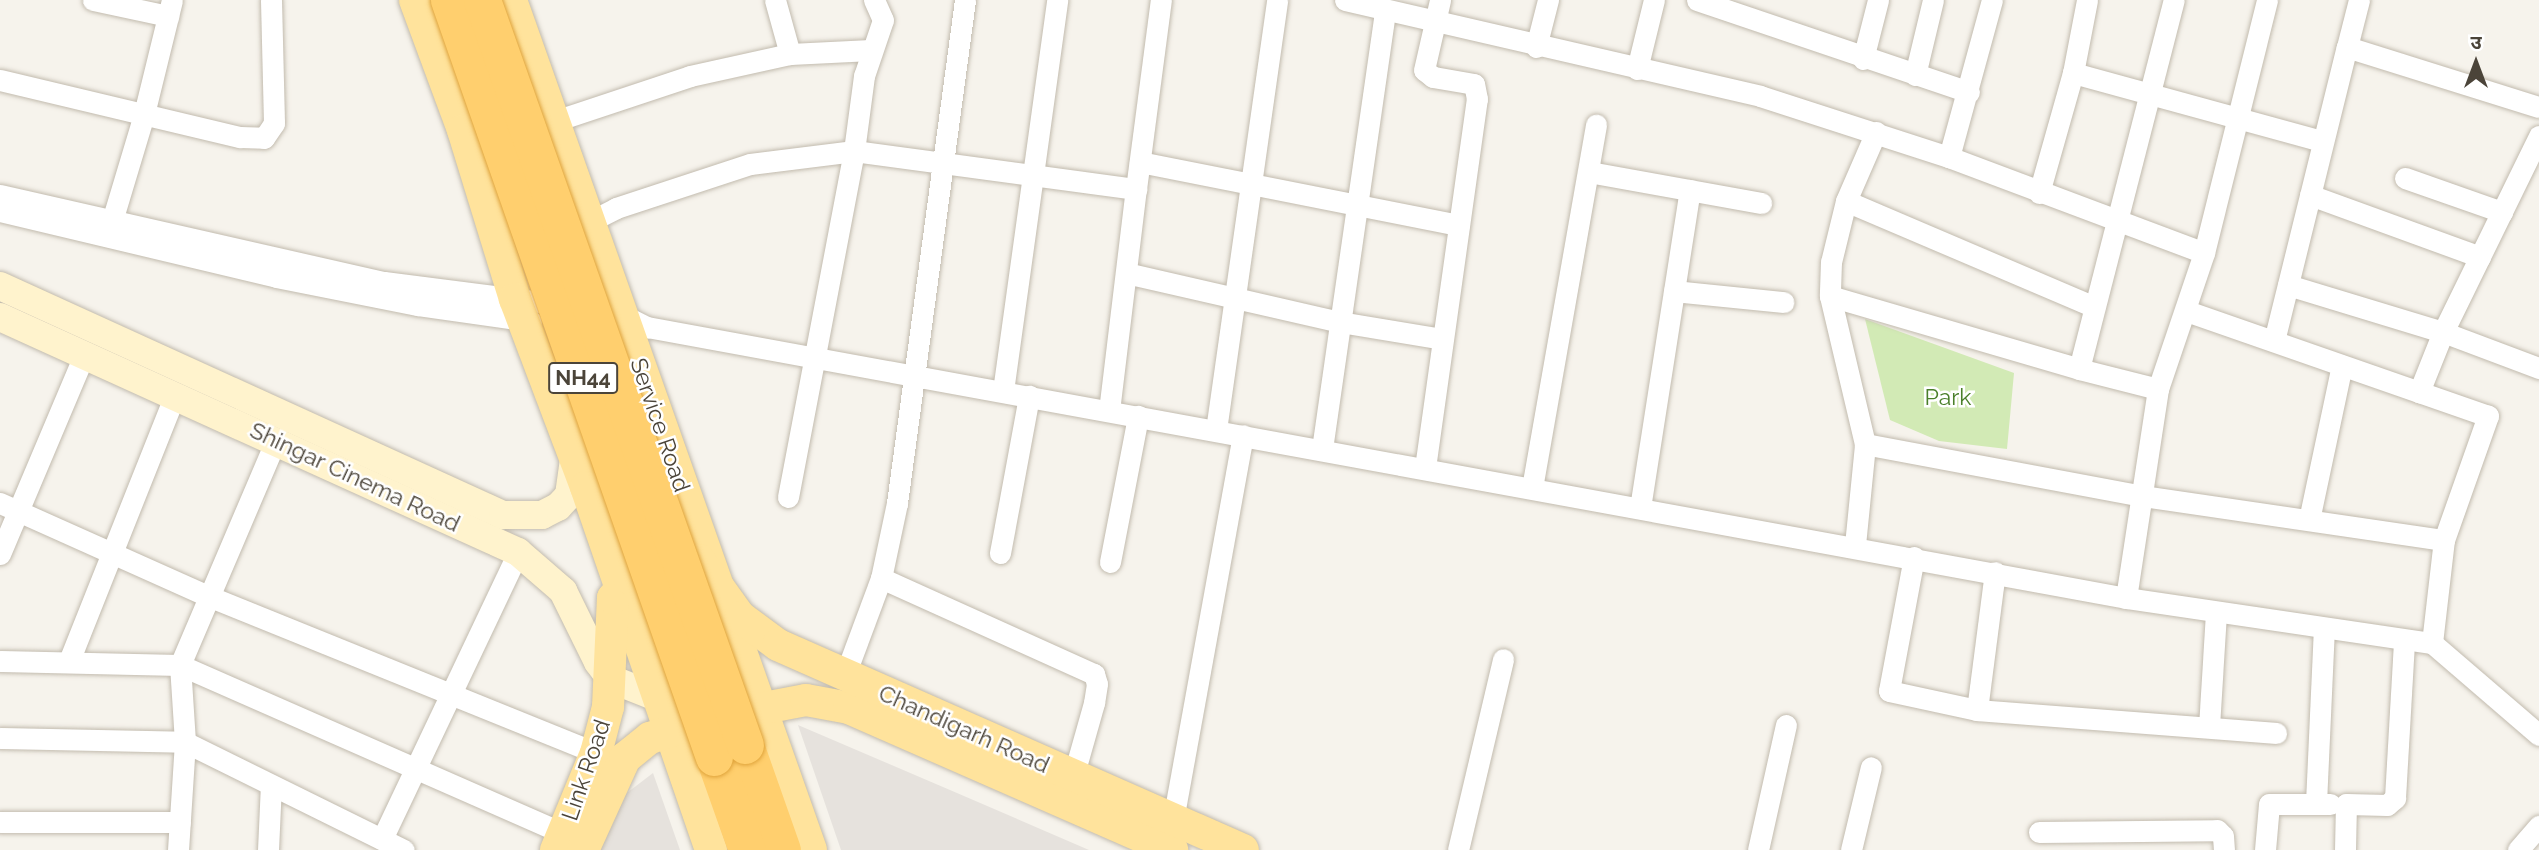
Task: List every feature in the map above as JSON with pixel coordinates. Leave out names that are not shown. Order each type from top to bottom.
[{"type":"highway","name":"NH44","points":[[449,0],[729,751],[782,850]]},
{"type":"highway","name":"NH44","points":[[482,0],[729,751],[747,850]]},
{"type":"main road","points":[[415,0],[463,130],[519,310],[621,585],[667,731],[711,850]]},
{"type":"main road","name":"Service Road","points":[[511,0],[589,222],[631,324],[713,573],[811,850]]},
{"type":"main road","points":[[621,585],[640,572],[673,559],[699,560],[713,573]]},
{"type":"main road","name":"Chandigarh Road","points":[[713,573],[740,617],[757,633],[1073,777],[1172,835]]},
{"type":"main road","name":"Link Road","points":[[567,844],[596,753],[611,679],[611,612],[621,585]]},
{"type":"main road","name":"Chandigarh Road","points":[[761,707],[807,700],[849,708],[1172,835],[1242,850]]},
{"type":"main road","name":"Link Road","points":[[567,844],[625,758],[667,731],[761,707]]},
{"type":"street","points":[[93,0],[170,8],[145,114],[110,228]]},
{"type":"street","points":[[0,80],[240,137],[264,138],[271,132],[275,105],[271,0]]},
{"type":"street","points":[[775,0],[790,54]]},
{"type":"street","points":[[788,497],[871,50],[883,20],[874,0]]},
{"type":"street","points":[[845,675],[881,578],[915,375],[965,0]]},
{"type":"street","points":[[1003,391],[1036,173],[1057,0]]},
{"type":"street","points":[[1109,411],[1161,0]]},
{"type":"street","points":[[1216,430],[1277,0]]},
{"type":"street","points":[[1345,0],[1536,47],[1760,96],[1949,157],[2204,253]]},
{"type":"street","points":[[1425,468],[1477,91],[1471,82],[1433,77],[1424,70],[1440,0]]},
{"type":"street","points":[[1536,47],[1548,0]]},
{"type":"street","points":[[1637,69],[1654,0]]},
{"type":"street","points":[[1697,0],[1763,10],[1863,59],[1969,92]]},
{"type":"street","points":[[1863,59],[1878,0]]},
{"type":"street","points":[[1915,75],[1933,0]]},
{"type":"street","points":[[1949,157],[1969,92],[1992,0]]},
{"type":"street","points":[[2039,192],[2073,73],[2087,0]]},
{"type":"street","points":[[2079,369],[2174,0]]},
{"type":"street","points":[[2126,598],[2158,389],[2204,253],[2267,0]]},
{"type":"street","points":[[2274,341],[2359,0]]},
{"type":"street","points":[[1322,449],[1385,11]]},
{"type":"street","points":[[2347,47],[2539,107]]},
{"type":"street","points":[[555,121],[690,76],[790,54],[871,50]]},
{"type":"street","points":[[2073,73],[2322,141]]},
{"type":"street","points":[[1532,488],[1589,172],[1595,125]]},
{"type":"street","points":[[1855,545],[1865,444],[1830,296],[1833,242],[1846,201],[1876,132]]},
{"type":"street","points":[[2419,392],[2443,332],[2539,136]]},
{"type":"street","points":[[589,222],[616,208],[750,163],[854,150],[1036,173],[1136,189]]},
{"type":"street","points":[[1140,162],[1459,225]]},
{"type":"street","points":[[1589,172],[1761,203]]},
{"type":"street","points":[[2405,178],[2502,212]]},
{"type":"street","points":[[1640,508],[1690,190]]},
{"type":"street","points":[[0,195],[289,280],[418,306],[519,310],[631,324],[1855,545],[2126,598],[2432,643],[2539,735]]},
{"type":"street","points":[[2310,195],[2480,257]]},
{"type":"street","points":[[1846,201],[2094,307]]},
{"type":"street","points":[[0,211],[110,228]]},
{"type":"street","points":[[1126,273],[1235,295],[1340,321],[1443,339]]},
{"type":"street","points":[[2288,285],[2443,332],[2539,368]]},
{"type":"street","name":"Shingar Cinema Road","points":[[0,286],[503,515],[541,515],[558,507],[569,495],[574,460]]},
{"type":"street","points":[[1674,291],[1783,302]]},
{"type":"street","points":[[1830,296],[2079,369],[2158,389]]},
{"type":"street","points":[[2186,311],[2489,418],[2444,540],[2432,643]]},
{"type":"street","name":"Shingar Cinema Road","points":[[0,317],[519,552],[563,591],[598,662],[611,679]]},
{"type":"street","points":[[0,554],[9,507],[84,355]]},
{"type":"street","points":[[2309,520],[2342,365]]},
{"type":"street","points":[[69,661],[175,395]]},
{"type":"street","points":[[1000,553],[1029,396]]},
{"type":"street","points":[[1110,562],[1138,416]]},
{"type":"street","points":[[1172,835],[1243,435]]},
{"type":"street","points":[[178,850],[185,742],[180,665],[276,440]]},
{"type":"street","points":[[1865,444],[2142,496],[2444,540]]},
{"type":"street","points":[[9,507],[208,596],[596,753]]},
{"type":"street","points":[[383,839],[519,552]]},
{"type":"street","points":[[1914,557],[1889,691],[1977,710],[2276,733]]},
{"type":"street","points":[[1977,710],[1994,572]]},
{"type":"street","points":[[881,578],[1094,674],[1097,684],[1094,704],[1073,777]]},
{"type":"street","points":[[2209,727],[2216,612]]},
{"type":"street","points":[[2316,803],[2324,629]]},
{"type":"street","points":[[2265,850],[2269,804],[2387,805],[2395,797],[2404,639]]},
{"type":"street","points":[[1458,850],[1503,659]]},
{"type":"street","points":[[0,661],[180,665],[415,771],[567,844]]},
{"type":"street","points":[[611,679],[656,697]]},
{"type":"street","points":[[1758,850],[1786,725]]},
{"type":"street","points":[[0,738],[185,742],[404,850]]},
{"type":"street","points":[[1851,850],[1871,766]]},
{"type":"street","points":[[268,850],[271,785]]},
{"type":"street","points":[[2345,850],[2346,804]]},
{"type":"street","points":[[0,822],[180,822]]},
{"type":"street","points":[[2518,850],[2539,826]]},
{"type":"street","points":[[2039,832],[2066,841],[2138,840],[2217,830],[2223,836],[2224,850]]},
{"type":"shaded area","points":[[798,725],[950,790],[1089,850],[841,850]]},
{"type":"shaded area","points":[[653,773],[680,850],[598,850],[619,799]]},
{"type":"green space","name":"Park","points":[[1865,319],[2014,373],[2007,449],[1939,441],[1890,420]]}]
